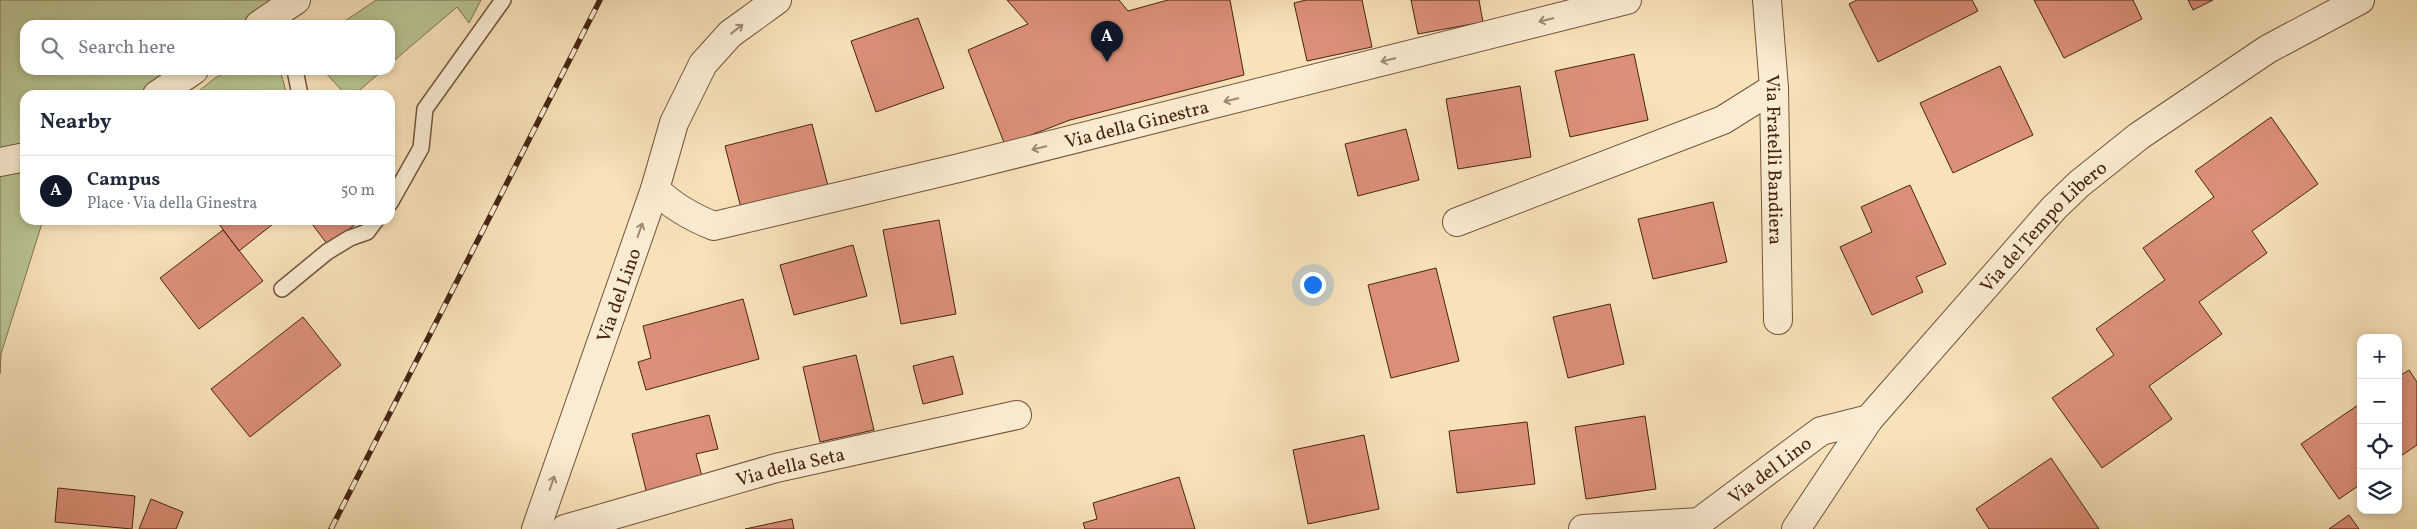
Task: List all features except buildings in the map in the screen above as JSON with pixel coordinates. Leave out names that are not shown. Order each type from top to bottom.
[{"type":"street","points":[[270,20],[296,0]]},
{"type":"street","name":"Via del Lino","points":[[536,529],[655,189],[674,123],[703,64],[730,34],[777,0]]},
{"type":"street","name":"Via della Ginestra","points":[[655,189],[669,203],[692,217],[714,226],[968,166],[1627,0]]},
{"type":"street","name":"Via Fratelli Bandiera","points":[[1767,0],[1774,88],[1778,320]]},
{"type":"street","name":"Via del Tempo Libero","points":[[1796,529],[1869,419],[2054,208],[2079,184],[2139,136],[2268,49],[2360,0]]},
{"type":"street","points":[[165,90],[187,75]]},
{"type":"street","points":[[1457,222],[1723,120],[1774,88]]},
{"type":"street","points":[[0,162],[20,158]]},
{"type":"street","name":"Via della Seta","points":[[565,529],[776,468],[1017,414]]},
{"type":"street","name":"Via del Lino","points":[[1583,529],[1700,522],[1821,432],[1869,419]]},
{"type":"lane","points":[[395,194],[422,148],[425,109],[503,0]]},
{"type":"lane","points":[[296,75],[299,90]]},
{"type":"lane","points":[[282,288],[327,252],[350,238],[367,232],[372,225]]},
{"type":"green space","points":[[0,0],[272,0],[246,20],[20,20],[20,75],[172,75],[155,90],[20,90],[20,225],[41,225],[1,354],[0,374]]},
{"type":"green space","points":[[376,0],[481,0],[469,23],[457,7],[395,60],[395,20],[346,20]]},
{"type":"green space","points":[[221,75],[281,75],[286,90],[200,90]]},
{"type":"green space","points":[[328,75],[377,75],[360,90],[341,90]]},
{"type":"railway","points":[[331,529],[600,0]]},
{"type":"place","name":"Campus","points":[[1107,62]]}]
